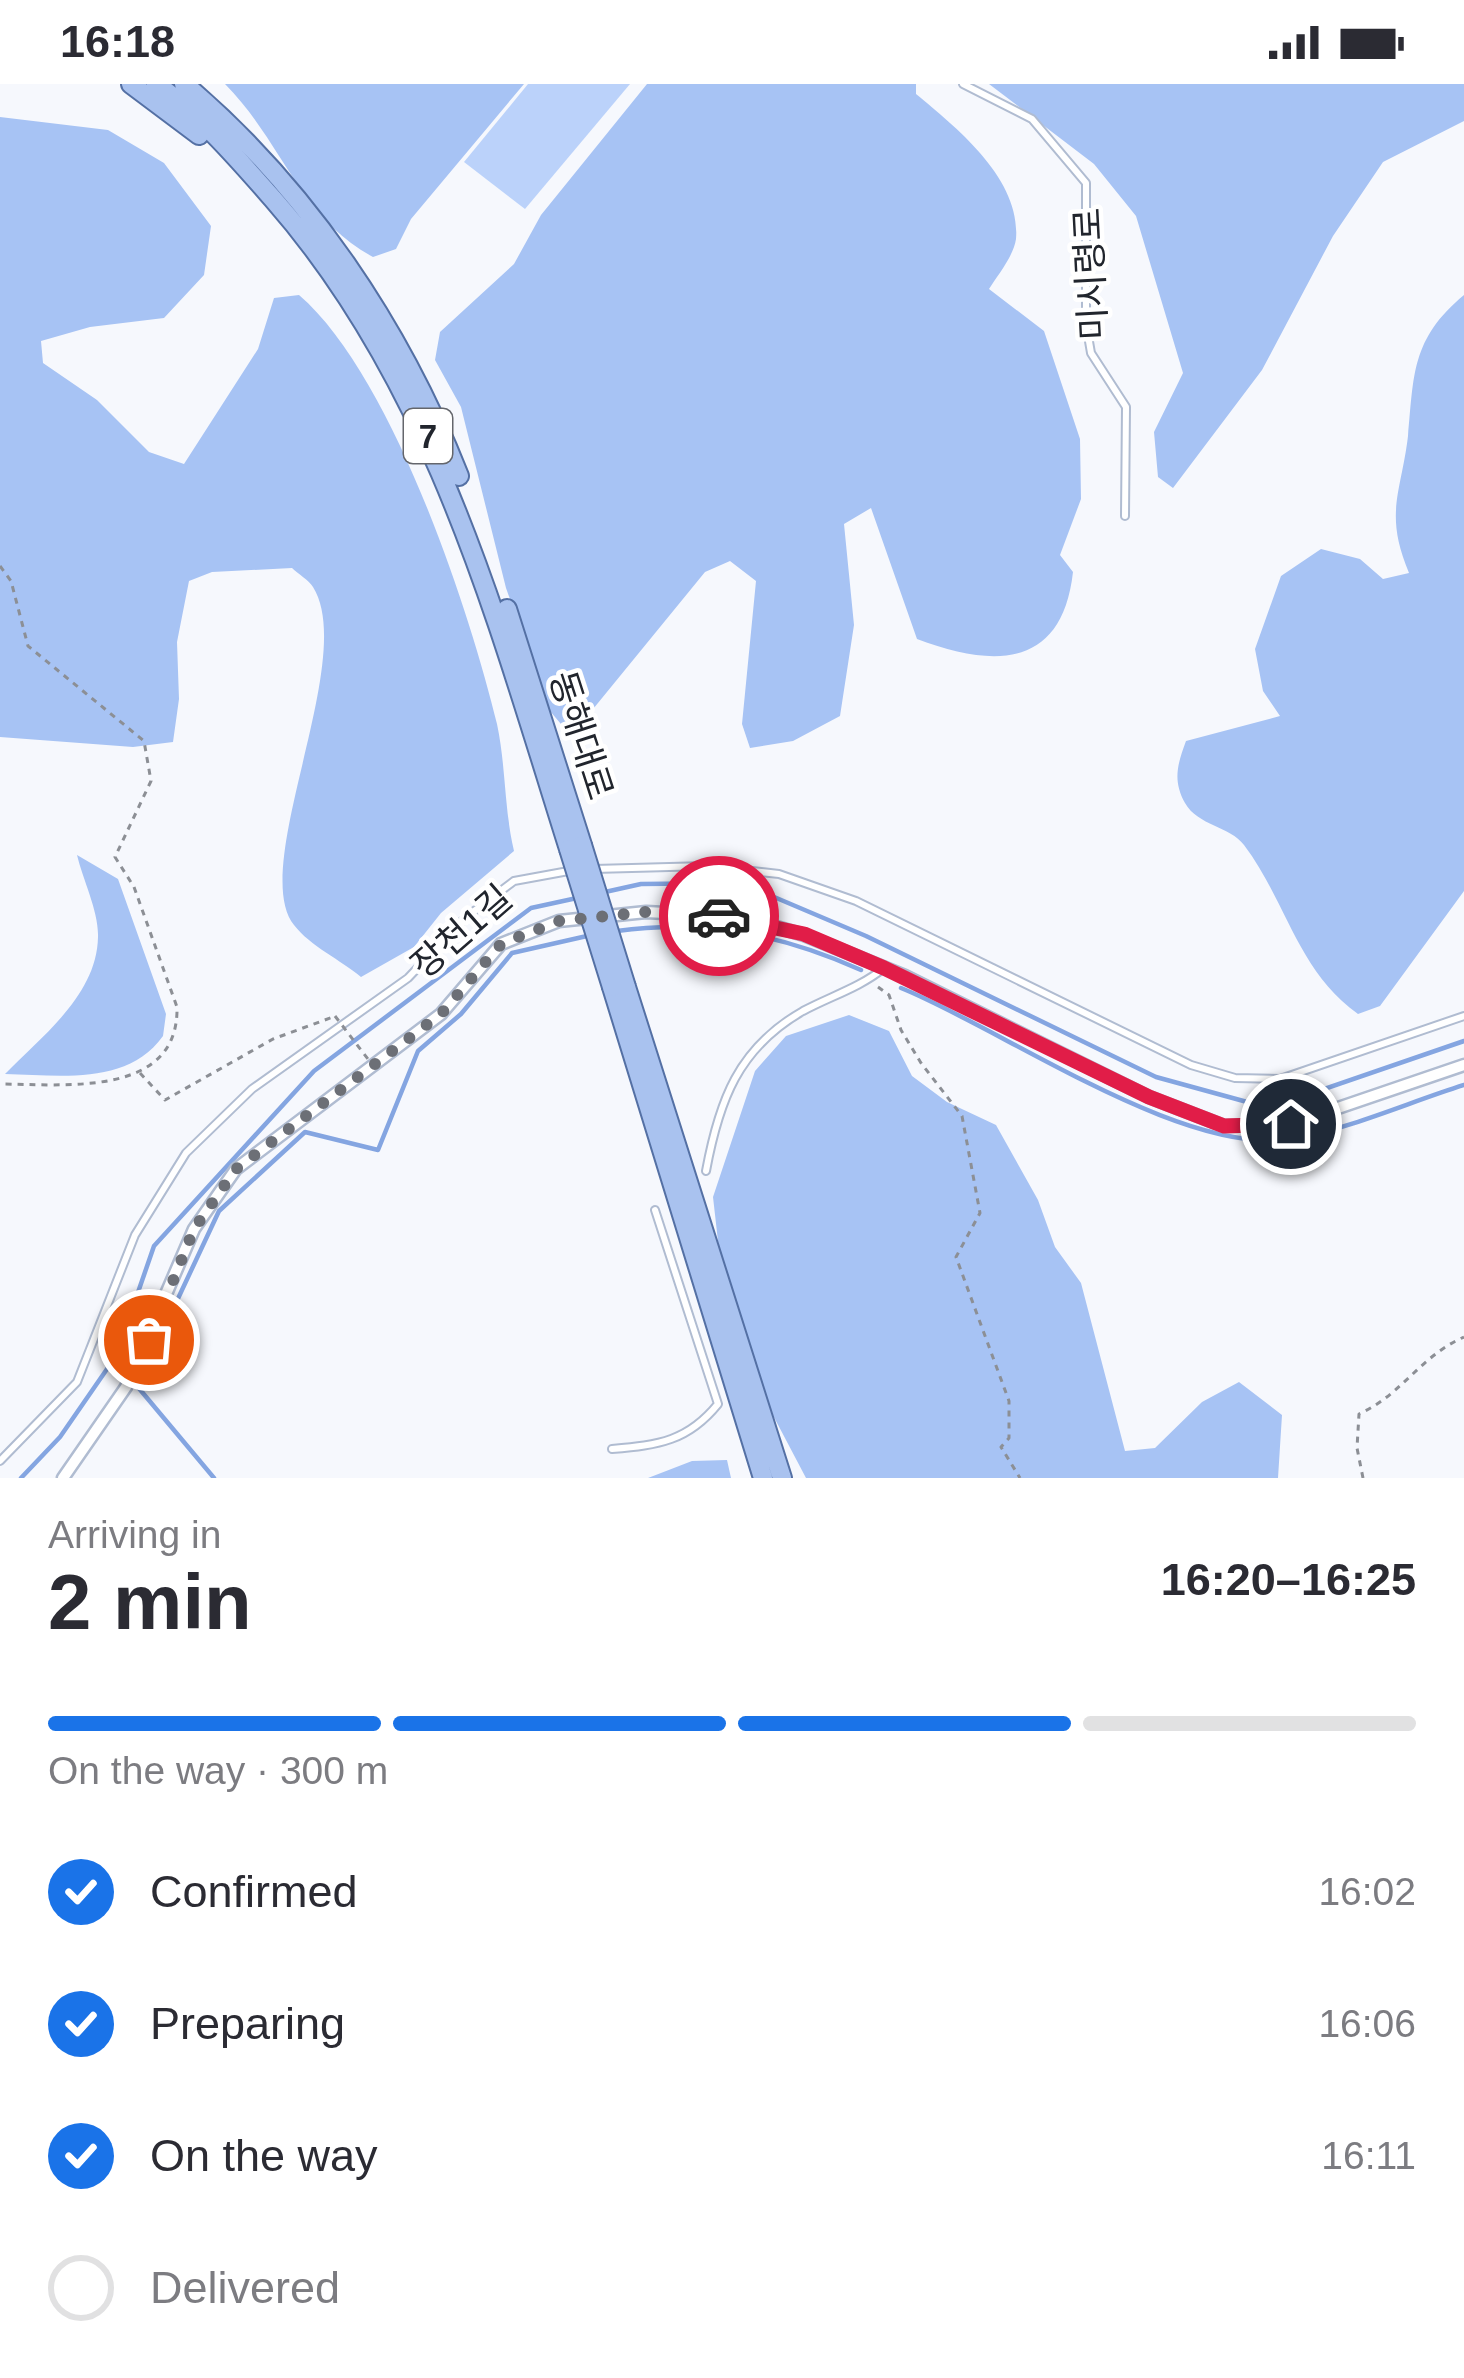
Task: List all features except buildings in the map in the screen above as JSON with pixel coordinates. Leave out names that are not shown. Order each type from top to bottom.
[{"type":"main road","points":[[131,84],[240,148]]},
{"type":"main road","name":"동해대로","points":[[156,84],[240,148]]},
{"type":"main road","name":"동해대로","points":[[184,84],[240,148],[318,251],[424,426],[476,554],[619,987]]},
{"type":"main road","points":[[202,84],[240,148]]},
{"type":"main road","name":"7","points":[[619,987],[763,1478]]},
{"type":"main road","name":"7","points":[[619,987],[782,1478]]},
{"type":"street","points":[[63,1478],[126,1387],[194,1229],[236,1169],[441,1014],[501,944],[559,921],[646,912],[742,916],[884,968],[1149,1097],[1224,1126],[1291,1124],[1464,1065]]},
{"type":"lane","name":"미시령로","points":[[963,84],[1032,118],[1086,183],[1086,324],[1091,353],[1126,407],[1124,516]]},
{"type":"lane","name":"장천1길","points":[[0,1461],[77,1382],[135,1235],[187,1153],[252,1089],[408,978],[464,918],[514,881],[617,867],[707,866],[779,874],[856,901],[1191,1066],[1235,1078],[1280,1079],[1464,1016]]},
{"type":"lane","points":[[706,1171],[717,1111],[748,1052],[802,1012],[868,981],[884,968]]},
{"type":"lane","points":[[612,1449],[665,1444],[697,1430],[718,1404],[655,1210]]},
{"type":"path","points":[[0,566],[11,580],[28,646],[144,740],[151,782],[115,857],[134,887],[177,1007],[177,1022],[166,1049],[139,1072],[74,1085],[0,1084]]},
{"type":"path","points":[[868,981],[889,994],[901,1030],[962,1116],[980,1213],[956,1257],[1010,1407],[1009,1438],[1001,1447],[1020,1478]]},
{"type":"path","points":[[139,1072],[165,1100],[273,1039],[335,1016],[371,1063]]},
{"type":"path","points":[[1363,1478],[1357,1448],[1359,1414],[1394,1396],[1428,1354],[1464,1336]]},
{"type":"shaded area","points":[[225,84],[524,84],[411,219],[396,249],[373,257],[348,241],[309,200]]},
{"type":"shaded area","points":[[528,84],[630,84],[525,209],[464,162]]},
{"type":"shaded area","points":[[647,84],[916,84],[916,94],[967,139],[997,176],[1015,217],[1016,239],[989,289],[1044,331],[1080,439],[1081,499],[1060,555],[1073,572],[1055,627],[1039,643],[1020,653],[997,656],[917,639],[871,508],[844,524],[854,625],[840,716],[793,741],[750,748],[742,724],[756,581],[730,561],[705,572],[571,736],[550,711],[506,588],[461,407],[435,360],[440,332],[514,264],[541,215]]},
{"type":"shaded area","points":[[989,84],[1464,84],[1464,121],[1383,162],[1333,236],[1262,370],[1173,488],[1158,477],[1154,432],[1183,373],[1136,216],[1094,164]]},
{"type":"shaded area","points":[[0,117],[108,130],[164,163],[211,226],[204,275],[164,318],[90,327],[41,341],[43,363],[97,400],[149,452],[184,464],[258,349],[274,298],[299,295],[333,331],[365,379],[422,494],[467,618],[497,724],[514,851],[441,913],[414,947],[361,977],[301,933],[283,897],[284,858],[323,662],[323,620],[313,587],[292,568],[212,572],[189,581],[177,642],[179,699],[173,742],[133,747],[0,737]]},
{"type":"shaded area","points":[[1464,295],[1464,891],[1380,1006],[1358,1014],[1320,977],[1244,845],[1198,817],[1185,803],[1178,772],[1186,741],[1280,716],[1263,691],[1255,649],[1281,576],[1321,549],[1360,559],[1383,579],[1409,573],[1396,519],[1414,376],[1434,327]]},
{"type":"shaded area","points":[[77,855],[118,879],[166,1014],[163,1036],[148,1052],[112,1070],[70,1076],[5,1074],[65,1013],[95,958],[96,917]]},
{"type":"shaded area","points":[[849,1015],[889,1031],[912,1076],[947,1102],[996,1125],[1038,1200],[1055,1247],[1081,1283],[1125,1451],[1155,1448],[1202,1402],[1239,1382],[1282,1415],[1278,1478],[806,1478],[766,1402],[719,1250],[713,1197],[755,1071],[786,1036]]},
{"type":"shaded area","points":[[727,1460],[731,1478],[648,1478],[692,1461]]},
{"type":"waterway","points":[[605,892],[641,884],[741,883],[866,936],[1156,1077],[1269,1108],[1464,1041]]},
{"type":"waterway","points":[[21,1478],[60,1437],[116,1356],[154,1246],[314,1071],[531,908],[577,898]]},
{"type":"waterway","points":[[617,931],[681,927],[742,932],[801,947],[861,970]]},
{"type":"waterway","points":[[214,1478],[137,1386],[219,1211],[305,1132],[378,1150],[418,1051],[461,1014],[512,953],[587,936]]},
{"type":"waterway","points":[[901,988],[1151,1112],[1254,1140],[1319,1133],[1464,1085]]},
{"type":"way so far","points":[[149,1340],[194,1229],[236,1169],[441,1014],[501,944],[559,921],[646,912],[719,916]]},
{"type":"route","points":[[719,916],[742,916],[804,934],[905,976],[1149,1097],[1224,1126],[1291,1124]]}]
